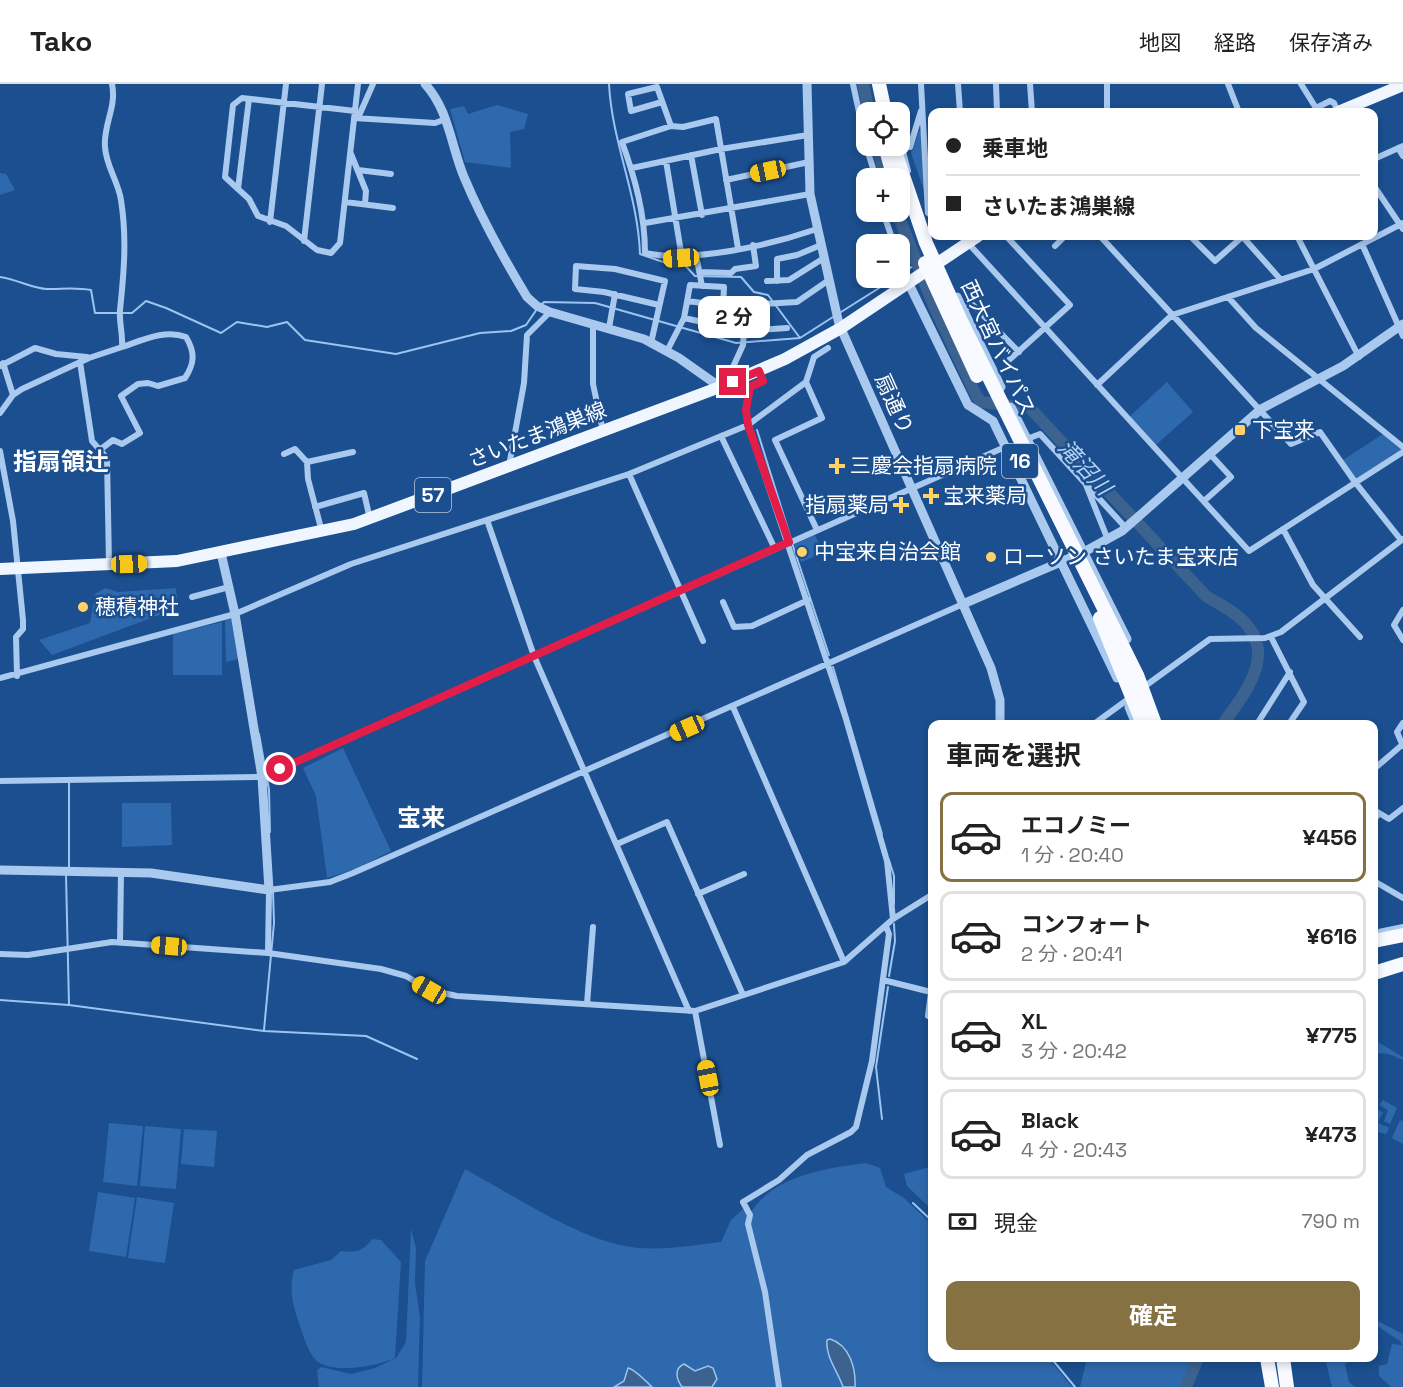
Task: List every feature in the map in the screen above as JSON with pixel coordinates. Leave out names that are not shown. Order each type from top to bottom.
[{"type":"highway","points":[[871,84],[875,102]]},
{"type":"highway","points":[[879,84],[883,102]]},
{"type":"highway","name":"西大宮バイパス","points":[[896,156],[926,243],[960,319],[1132,665],[1153,720]]},
{"type":"highway","name":"西大宮バイパス","points":[[910,222],[947,316],[1102,623],[1141,720]]},
{"type":"highway","points":[[1378,938],[1403,935]]},
{"type":"highway","points":[[1378,938],[1403,943]]},
{"type":"highway","points":[[1378,970],[1397,966]]},
{"type":"highway","points":[[1268,1362],[1272,1387]]},
{"type":"highway","points":[[1284,1362],[1287,1387]]},
{"type":"main road","points":[[1347,108],[1402,85]]},
{"type":"main road","name":"さいたま鴻巣線","points":[[910,281],[972,240]]},
{"type":"main road","name":"さいたま鴻巣線","points":[[0,569],[163,562],[221,553],[322,532],[370,519],[759,371],[841,328],[900,288]]},
{"type":"street","points":[[112,84],[114,104],[105,146],[107,160],[121,200],[126,248],[119,313],[122,347]]},
{"type":"street","points":[[270,222],[286,84]]},
{"type":"street","points":[[304,241],[322,84]]},
{"type":"street","points":[[358,84],[356,116],[340,243],[332,253],[317,250],[286,226],[258,216],[249,199],[225,177],[233,105],[242,98],[319,106],[356,116],[435,123],[446,119]]},
{"type":"street","points":[[356,116],[373,84]]},
{"type":"street","points":[[425,84],[437,100],[446,119],[472,196],[526,297],[537,306],[550,312],[609,328],[651,343],[667,351],[720,387]]},
{"type":"street","name":"扇通り","points":[[807,84],[810,194],[841,328],[997,685],[1000,720]]},
{"type":"street","points":[[853,84],[873,168]]},
{"type":"street","points":[[886,84],[889,102]]},
{"type":"street","points":[[921,84],[928,213]]},
{"type":"street","points":[[958,84],[960,108]]},
{"type":"street","points":[[996,84],[997,108]]},
{"type":"street","points":[[1030,84],[1032,108]]},
{"type":"street","points":[[1107,84],[1107,108]]},
{"type":"street","points":[[1228,84],[1237,108]]},
{"type":"street","points":[[1301,84],[1316,108],[1330,101],[1336,108]]},
{"type":"street","points":[[663,102],[631,111],[628,94],[657,87],[663,102],[671,126]]},
{"type":"street","points":[[238,189],[249,99]]},
{"type":"street","points":[[910,147],[922,108]]},
{"type":"street","points":[[738,248],[716,119],[683,127],[671,126],[622,141],[632,168],[645,223],[645,253],[681,258],[696,255],[738,248],[753,245],[817,229]]},
{"type":"street","points":[[632,168],[721,148],[808,135]]},
{"type":"street","points":[[1378,157],[1400,147],[1403,156]]},
{"type":"street","points":[[351,152],[366,191],[365,204]]},
{"type":"street","points":[[691,155],[702,214]]},
{"type":"street","points":[[904,156],[918,210],[928,233]]},
{"type":"street","points":[[666,161],[681,258]]},
{"type":"street","points":[[726,180],[809,162]]},
{"type":"street","points":[[358,170],[391,174]]},
{"type":"street","points":[[1378,192],[1402,225],[1378,236]]},
{"type":"street","points":[[645,223],[732,210],[810,194]]},
{"type":"street","points":[[345,202],[393,208]]},
{"type":"street","points":[[931,240],[963,309],[1084,552],[1147,684],[1160,720]]},
{"type":"street","points":[[974,240],[1044,328],[1249,550],[1403,452]]},
{"type":"street","points":[[1008,360],[1070,304],[1010,240]]},
{"type":"street","points":[[1055,246],[1061,240]]},
{"type":"street","points":[[1100,720],[1210,639],[1268,638],[1402,539],[1355,482],[1320,432],[1291,444],[1104,240]]},
{"type":"street","points":[[1194,240],[1215,261],[1238,240]]},
{"type":"street","points":[[1246,240],[1281,280]]},
{"type":"street","points":[[1299,240],[1359,357]]},
{"type":"street","points":[[1097,385],[1172,315],[1314,269],[1370,240]]},
{"type":"street","points":[[777,281],[777,259],[797,255],[821,244]]},
{"type":"street","points":[[1362,244],[1401,325],[1403,336]]},
{"type":"street","points":[[700,272],[731,273],[735,269],[756,266],[753,245]]},
{"type":"street","points":[[696,255],[702,286]]},
{"type":"street","points":[[767,281],[789,280],[824,258]]},
{"type":"street","points":[[651,343],[659,305],[664,281],[615,269],[576,266],[575,289],[615,294],[659,305]]},
{"type":"street","points":[[733,382],[733,367],[743,345],[746,305],[797,302],[829,280]]},
{"type":"street","points":[[910,281],[968,405],[993,421],[1063,562],[1134,720]]},
{"type":"street","points":[[667,351],[684,318],[690,285],[724,287],[722,328]]},
{"type":"street","points":[[609,328],[615,294]]},
{"type":"street","points":[[1228,297],[1256,328],[1322,379],[1403,447]]},
{"type":"street","points":[[688,301],[723,306]]},
{"type":"street","points":[[963,309],[973,305],[1018,352]]},
{"type":"street","points":[[508,467],[524,383],[527,335],[550,312]]},
{"type":"street","points":[[684,318],[744,331],[787,328]]},
{"type":"street","points":[[592,323],[593,384],[603,431]]},
{"type":"street","points":[[0,870],[151,873],[269,890],[330,882],[1063,562],[1108,540],[1141,516],[1261,409],[1322,379],[1359,357],[1401,325]]},
{"type":"street","points":[[0,413],[13,395],[89,358],[165,335],[186,337],[194,353],[192,365],[185,378],[158,386],[148,383],[138,384],[121,396],[140,433],[122,444],[113,440],[101,449]]},
{"type":"street","points":[[13,395],[2,364],[35,348],[56,354],[89,358]]},
{"type":"street","points":[[0,678],[17,676],[235,614],[325,573],[629,474],[748,425],[806,382],[814,357],[828,348]]},
{"type":"street","points":[[80,362],[92,441],[107,458],[109,565]]},
{"type":"street","points":[[759,371],[763,381],[750,387],[746,410],[748,425],[829,664],[887,861],[893,919]]},
{"type":"street","points":[[806,382],[822,418],[776,440],[817,530]]},
{"type":"street","points":[[1028,439],[1040,434],[1128,527]]},
{"type":"street","points":[[722,436],[775,549]]},
{"type":"street","points":[[0,781],[262,777],[1005,447]]},
{"type":"street","points":[[284,454],[295,450],[307,462],[322,532]]},
{"type":"street","points":[[0,451],[12,512],[23,629],[16,637],[17,676]]},
{"type":"street","points":[[307,462],[353,452]]},
{"type":"street","points":[[1204,501],[1231,477],[1209,453]]},
{"type":"street","points":[[629,474],[703,641]]},
{"type":"street","points":[[1084,479],[1108,540]]},
{"type":"street","points":[[315,507],[364,493],[370,519]]},
{"type":"street","points":[[488,520],[534,656],[692,1011],[720,1145]]},
{"type":"street","points":[[1283,529],[1313,585],[1360,637]]},
{"type":"street","points":[[221,553],[235,614],[262,777],[269,890],[268,953]]},
{"type":"street","points":[[192,597],[229,587]]},
{"type":"street","points":[[723,602],[734,627],[752,626],[808,600]]},
{"type":"street","points":[[1403,610],[1394,625],[1403,640]]},
{"type":"street","points":[[1268,638],[1290,672],[1305,702],[1292,720]]},
{"type":"street","points":[[1260,720],[1290,672]]},
{"type":"street","points":[[733,707],[844,962]]},
{"type":"street","points":[[1378,767],[1403,745],[1397,732],[1403,723]]},
{"type":"street","points":[[1378,813],[1389,819],[1403,808]]},
{"type":"street","points":[[617,844],[667,822],[743,995]]},
{"type":"street","points":[[120,943],[121,872]]},
{"type":"street","points":[[698,894],[744,874]]},
{"type":"street","points":[[1378,886],[1403,898]]},
{"type":"street","points":[[0,954],[28,955],[120,943],[268,953],[381,969],[406,976],[429,990],[457,996],[692,1011],[844,962],[893,919],[928,897]]},
{"type":"street","points":[[779,1387],[765,1292],[748,1224],[750,1215],[743,1202],[779,1180],[807,1155],[856,1127],[872,1061],[889,934],[886,926]]},
{"type":"street","points":[[586,1004],[593,927]]},
{"type":"street","points":[[1378,937],[1403,927]]},
{"type":"street","points":[[883,980],[928,991]]},
{"type":"shaded area","points":[[497,105],[528,114],[524,129],[510,132],[511,168],[465,162],[450,109],[464,106],[468,114]]},
{"type":"shaded area","points":[[919,131],[921,131],[926,196],[911,153]]},
{"type":"shaded area","points":[[0,173],[6,174],[15,190],[0,195]]},
{"type":"shaded area","points":[[1167,382],[1193,412],[1156,445],[1129,417]]},
{"type":"shaded area","points":[[1383,434],[1403,450],[1356,479],[1343,460]]},
{"type":"shaded area","points":[[815,535],[823,553],[801,562],[794,544]]},
{"type":"shaded area","points":[[105,588],[118,592],[176,588],[177,598],[162,614],[52,655],[39,640],[90,623],[95,594]]},
{"type":"shaded area","points":[[231,618],[238,659],[226,662],[225,620]]},
{"type":"shaded area","points":[[222,622],[222,675],[173,675],[173,634]]},
{"type":"shaded area","points":[[343,748],[391,851],[358,868],[327,878],[316,796],[303,768]]},
{"type":"shaded area","points":[[122,803],[171,803],[172,845],[122,847]]},
{"type":"shaded area","points":[[1378,1042],[1403,1057],[1403,1060],[1389,1054],[1378,1053]]},
{"type":"shaded area","points":[[1383,1100],[1397,1108],[1390,1124],[1384,1121],[1388,1110],[1379,1105]]},
{"type":"shaded area","points":[[1378,1110],[1383,1112],[1378,1123]]},
{"type":"shaded area","points":[[1400,1120],[1403,1121],[1403,1144],[1392,1138]]},
{"type":"shaded area","points":[[109,1123],[143,1126],[137,1186],[103,1182]]},
{"type":"shaded area","points":[[1378,1123],[1389,1128],[1386,1134],[1378,1132]]},
{"type":"shaded area","points":[[145,1126],[181,1129],[176,1189],[140,1186]]},
{"type":"shaded area","points":[[184,1129],[217,1131],[214,1167],[181,1164]]},
{"type":"shaded area","points":[[866,1163],[880,1168],[886,1187],[904,1198],[928,1221],[928,1362],[1051,1362],[1072,1387],[422,1387],[425,1261],[465,1169],[578,1231],[629,1247],[655,1248],[721,1242],[731,1220],[743,1209],[750,1214],[759,1201],[786,1182],[834,1168]]},
{"type":"shaded area","points":[[928,1167],[928,1206],[907,1186],[904,1174]]},
{"type":"shaded area","points":[[98,1192],[135,1198],[126,1257],[89,1251]]},
{"type":"shaded area","points":[[137,1197],[174,1203],[165,1263],[128,1258]]},
{"type":"shaded area","points":[[411,1229],[416,1248],[415,1283],[420,1318],[418,1387],[319,1387],[317,1371],[321,1367],[351,1374],[375,1368],[396,1358],[406,1342]]},
{"type":"shaded area","points":[[372,1239],[381,1240],[401,1262],[395,1358],[356,1368],[326,1366],[314,1358],[301,1330],[292,1295],[294,1270],[331,1260],[341,1251],[359,1250]]},
{"type":"shaded area","points":[[1378,1321],[1403,1334],[1403,1387],[1391,1387],[1379,1376],[1379,1366],[1387,1364],[1392,1344],[1402,1345],[1400,1341],[1378,1327]]},
{"type":"shaded area","points":[[827,1340],[837,1342],[847,1352],[853,1365],[855,1387],[843,1387],[828,1352]]},
{"type":"shaded area","points":[[1086,1362],[1192,1362],[1183,1387],[1080,1387]]},
{"type":"shaded area","points":[[1326,1362],[1348,1362],[1345,1364],[1349,1382],[1355,1387],[1332,1387]]},
{"type":"shaded area","points":[[684,1364],[695,1371],[708,1366],[713,1368],[717,1379],[712,1387],[682,1387],[677,1372]]},
{"type":"shaded area","points":[[628,1368],[652,1387],[614,1387],[624,1381]]},
{"type":"waterway","points":[[609,84],[615,127],[635,211],[640,254],[669,264],[682,262],[695,276],[741,277],[754,292],[768,295],[800,338],[833,317]]},
{"type":"waterway","name":"滝沼川","points":[[863,84],[867,102]]},
{"type":"waterway","name":"滝沼川","points":[[880,156],[883,168]]},
{"type":"waterway","name":"滝沼川","points":[[901,222],[933,304],[977,397],[982,402],[1030,408],[1206,596],[1241,619],[1252,632],[1257,645],[1258,659],[1254,673],[1226,720]]},
{"type":"waterway","points":[[910,268],[917,264]]},
{"type":"waterway","points":[[0,277],[42,289],[91,290],[95,313],[132,313],[146,301],[221,333],[237,322],[267,327],[287,322],[305,340],[396,354],[480,333],[511,331],[526,325],[537,309]]},
{"type":"waterway","points":[[841,312],[879,288]]},
{"type":"waterway","points":[[541,305],[544,302],[595,303],[736,343],[800,338]]},
{"type":"waterway","points":[[757,430],[791,539]]},
{"type":"waterway","points":[[792,543],[829,655]]},
{"type":"waterway","points":[[833,667],[882,834]]},
{"type":"waterway","points":[[259,734],[269,790],[270,832]]},
{"type":"waterway","points":[[69,783],[69,867]]},
{"type":"waterway","points":[[889,860],[894,876],[894,904]]},
{"type":"waterway","points":[[66,875],[69,1005]]},
{"type":"waterway","points":[[264,1030],[274,923],[273,892]]},
{"type":"waterway","points":[[889,976],[895,941],[894,924]]},
{"type":"waterway","points":[[882,1119],[876,1067],[888,987]]},
{"type":"waterway","points":[[0,1000],[69,1005],[264,1031],[366,1036],[417,1059]]},
{"type":"waterway","points":[[913,1203],[928,1217]]},
{"type":"waterway","points":[[1054,1362],[1075,1387]]},
{"type":"waterway","name":"滝沼川","points":[[1186,1387],[1196,1362]]},
{"type":"place","name":"下宝来","points":[[1240,430]]},
{"type":"place","name":"三慶会指扇病院","points":[[837,466]]},
{"type":"place","name":"宝来薬局","points":[[931,496]]},
{"type":"place","name":"指扇薬局","points":[[901,505]]},
{"type":"place","name":"中宝来自治会館","points":[[802,552]]},
{"type":"place","name":"ローソン さいたま宝来店","points":[[991,557]]},
{"type":"place","name":"穂積神社","points":[[83,607]]},
{"type":"district","name":"指扇領辻","points":[[61,462]]},
{"type":"district","name":"宝来","points":[[421,818]]},
{"type":"route","points":[[280,769],[789,542],[748,425],[746,410],[750,387],[763,381],[759,371],[733,382]]}]
